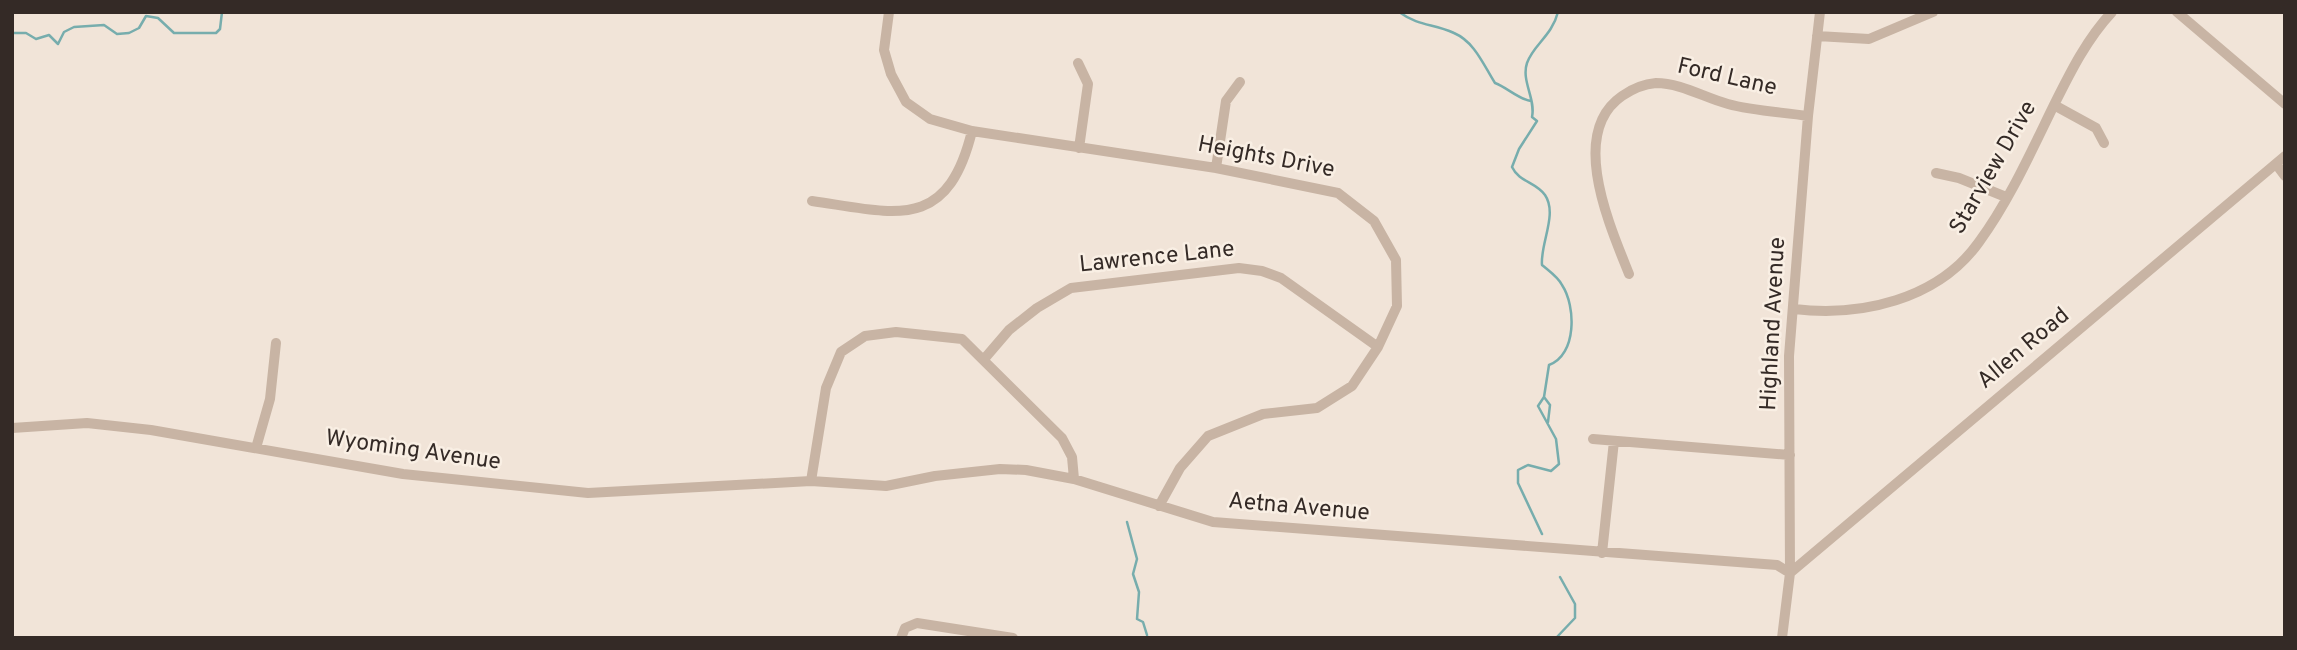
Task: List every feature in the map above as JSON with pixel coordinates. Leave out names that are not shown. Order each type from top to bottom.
[{"type":"street","name":"Heights Drive","points":[[889,12],[884,50],[891,74],[906,102],[930,119],[972,131],[1216,168],[1338,192],[1374,222],[1396,260],[1397,306],[1378,347],[1352,386],[1317,408],[1263,414],[1208,436],[1180,467],[1159,506]]},
{"type":"street","name":"Highland Avenue","points":[[1782,638],[1790,573],[1788,356],[1808,116],[1820,12]]},
{"type":"street","points":[[1817,36],[1869,39],[1933,12]]},
{"type":"street","name":"Starview Drive","points":[[1794,309],[1826,313],[1875,308],[1924,288],[1956,267],[1979,243],[2006,197],[2079,55],[2112,12]]},
{"type":"street","points":[[2177,12],[2285,104]]},
{"type":"street","points":[[1078,63],[1088,84],[1079,148]]},
{"type":"street","points":[[1216,168],[1226,101],[1240,82]]},
{"type":"street","name":"Ford Lane","points":[[1629,274],[1613,234],[1594,158],[1596,130],[1615,100],[1629,91],[1656,83],[1688,90],[1730,105],[1808,116]]},
{"type":"street","points":[[2054,105],[2096,128],[2104,143]]},
{"type":"street","points":[[812,201],[896,213],[915,210],[943,196],[965,161],[972,131]]},
{"type":"street","name":"Allen Road","points":[[1790,573],[2285,156]]},
{"type":"street","points":[[2276,164],[2285,176]]},
{"type":"street","points":[[1936,173],[1959,178],[2006,197]]},
{"type":"street","name":"Lawrence Lane","points":[[985,358],[1009,330],[1037,308],[1072,288],[1239,268],[1262,271],[1281,278],[1378,347]]},
{"type":"street","points":[[811,481],[826,388],[841,352],[865,336],[896,332],[962,339],[985,358],[1062,438],[1072,457],[1074,479]]},
{"type":"street","points":[[257,448],[270,399],[276,343]]},
{"type":"street","name":"Wyoming Avenue","points":[[12,428],[87,423],[151,430],[403,474],[588,493],[811,481]]},
{"type":"street","points":[[1593,439],[1790,455]]},
{"type":"street","points":[[1602,553],[1614,441]]},
{"type":"street","name":"Aetna Avenue","points":[[811,481],[886,486],[935,476],[1000,469],[1074,479],[1213,522],[1777,565],[1790,573]]},
{"type":"street","points":[[901,638],[905,628],[917,623],[1013,638]]},
{"type":"waterway","points":[[12,33],[26,33],[36,39],[49,35],[58,44],[64,32],[74,27],[104,25],[117,34],[129,33],[139,28],[146,16],[158,18],[174,33],[216,33],[220,29],[222,12]]},
{"type":"waterway","points":[[1399,12],[1461,37],[1478,55],[1495,83],[1531,101]]},
{"type":"waterway","points":[[1542,534],[1518,483],[1518,470],[1528,465],[1551,471],[1559,464],[1556,439],[1538,406],[1544,397],[1549,365],[1558,360],[1569,341],[1571,317],[1567,294],[1562,285],[1542,265],[1549,203],[1541,191],[1519,176],[1512,167],[1519,149],[1537,121],[1532,117],[1526,76],[1527,63],[1551,28],[1558,12]]},
{"type":"waterway","points":[[1544,397],[1550,405],[1548,422]]},
{"type":"waterway","points":[[1127,522],[1137,559],[1133,574],[1139,592],[1137,619],[1143,622],[1147,635]]},
{"type":"waterway","points":[[1556,638],[1575,618],[1575,604],[1560,577]]}]
